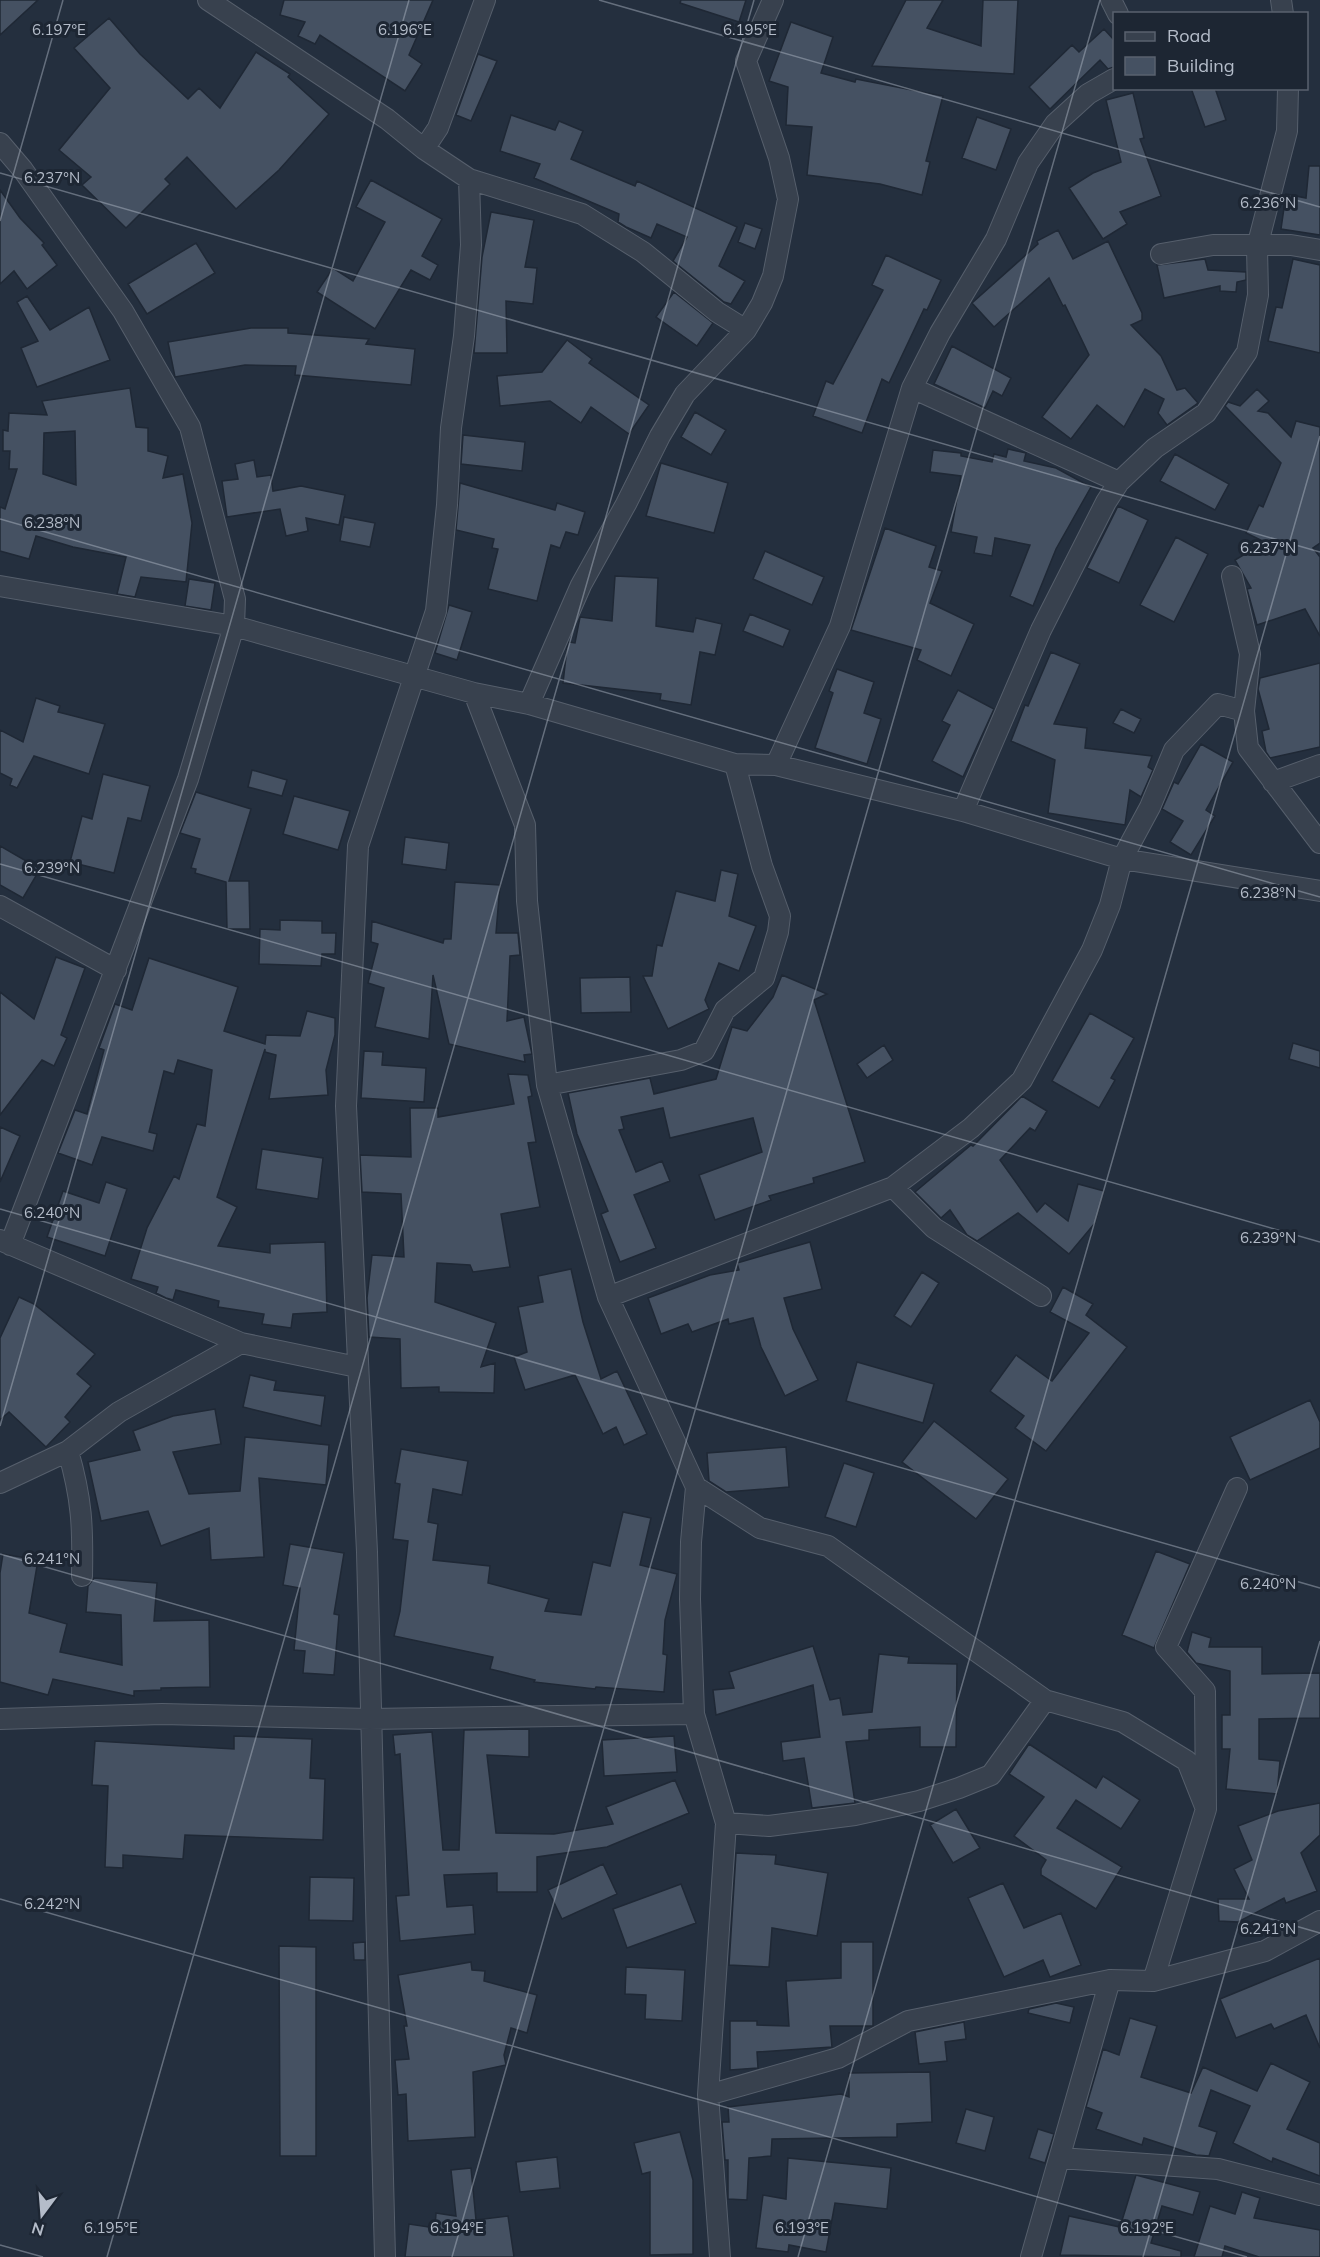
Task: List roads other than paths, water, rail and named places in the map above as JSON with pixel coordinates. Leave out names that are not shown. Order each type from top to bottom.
[{"type":"street","points":[[208,0],[387,119],[424,149],[469,179],[582,214],[643,252],[717,312],[746,330]]},
{"type":"street","points":[[424,149],[438,128],[485,0]]},
{"type":"street","points":[[530,704],[581,585],[626,504],[660,436],[685,394],[746,330],[762,303],[773,276],[788,199],[779,158],[746,62],[773,0]]},
{"type":"street","points":[[776,765],[840,626],[912,388],[940,333],[996,239],[1028,163],[1055,124],[1089,94],[1113,80]]},
{"type":"street","points":[[963,810],[1041,630],[1106,502],[1119,482],[1155,448],[1206,413],[1247,352],[1258,295],[1257,247],[1287,131],[1288,90]]},
{"type":"street","points":[[0,143],[23,170],[123,311],[190,427],[235,600],[234,626],[189,779],[116,970],[5,1243],[241,1343],[357,1367]]},
{"type":"street","points":[[386,2257],[367,1552],[346,1106],[358,846],[436,610],[447,504],[451,428],[464,336],[471,245],[469,179]]},
{"type":"street","points":[[1161,254],[1213,245],[1257,247],[1291,245],[1320,250]]},
{"type":"street","points":[[912,388],[1119,482]]},
{"type":"street","points":[[1232,576],[1250,654],[1244,711],[1248,748],[1320,843]]},
{"type":"street","points":[[0,586],[234,626],[474,693],[530,704],[735,765],[776,765],[963,810],[1122,859],[1320,891]]},
{"type":"street","points":[[474,693],[525,825],[527,901],[548,1085],[608,1297],[696,1486],[690,1599],[694,1714],[726,1824],[708,2095],[720,2257]]},
{"type":"street","points":[[608,1297],[893,1186],[971,1128],[1022,1080],[1092,950],[1110,905],[1122,859],[1150,807],[1174,750],[1218,704],[1244,711]]},
{"type":"street","points":[[548,1085],[681,1060],[704,1051],[725,1010],[764,978],[780,916],[762,867],[735,765]]},
{"type":"street","points":[[1273,782],[1320,765]]},
{"type":"street","points":[[0,906],[116,970]]},
{"type":"street","points":[[893,1186],[934,1228],[1041,1296]]},
{"type":"street","points":[[0,1483],[68,1451],[119,1412],[241,1343]]},
{"type":"street","points":[[68,1451],[80,1492],[83,1529],[82,1576]]},
{"type":"street","points":[[696,1486],[760,1528],[828,1546],[1045,1700],[1123,1722],[1187,1761],[1206,1809]]},
{"type":"street","points":[[1153,1981],[1206,1809],[1205,1691],[1166,1647],[1236,1488]]},
{"type":"street","points":[[726,1824],[769,1826],[855,1815],[919,1801],[959,1788],[991,1774],[1045,1700]]},
{"type":"street","points":[[0,1719],[162,1714],[370,1719],[694,1714]]},
{"type":"street","points":[[708,2095],[838,2058],[908,2021],[1110,1980],[1153,1981],[1265,1951],[1320,1922]]},
{"type":"street","points":[[1031,2257],[1110,1980]]},
{"type":"street","points":[[1060,2158],[1218,2169],[1320,2195]]}]
